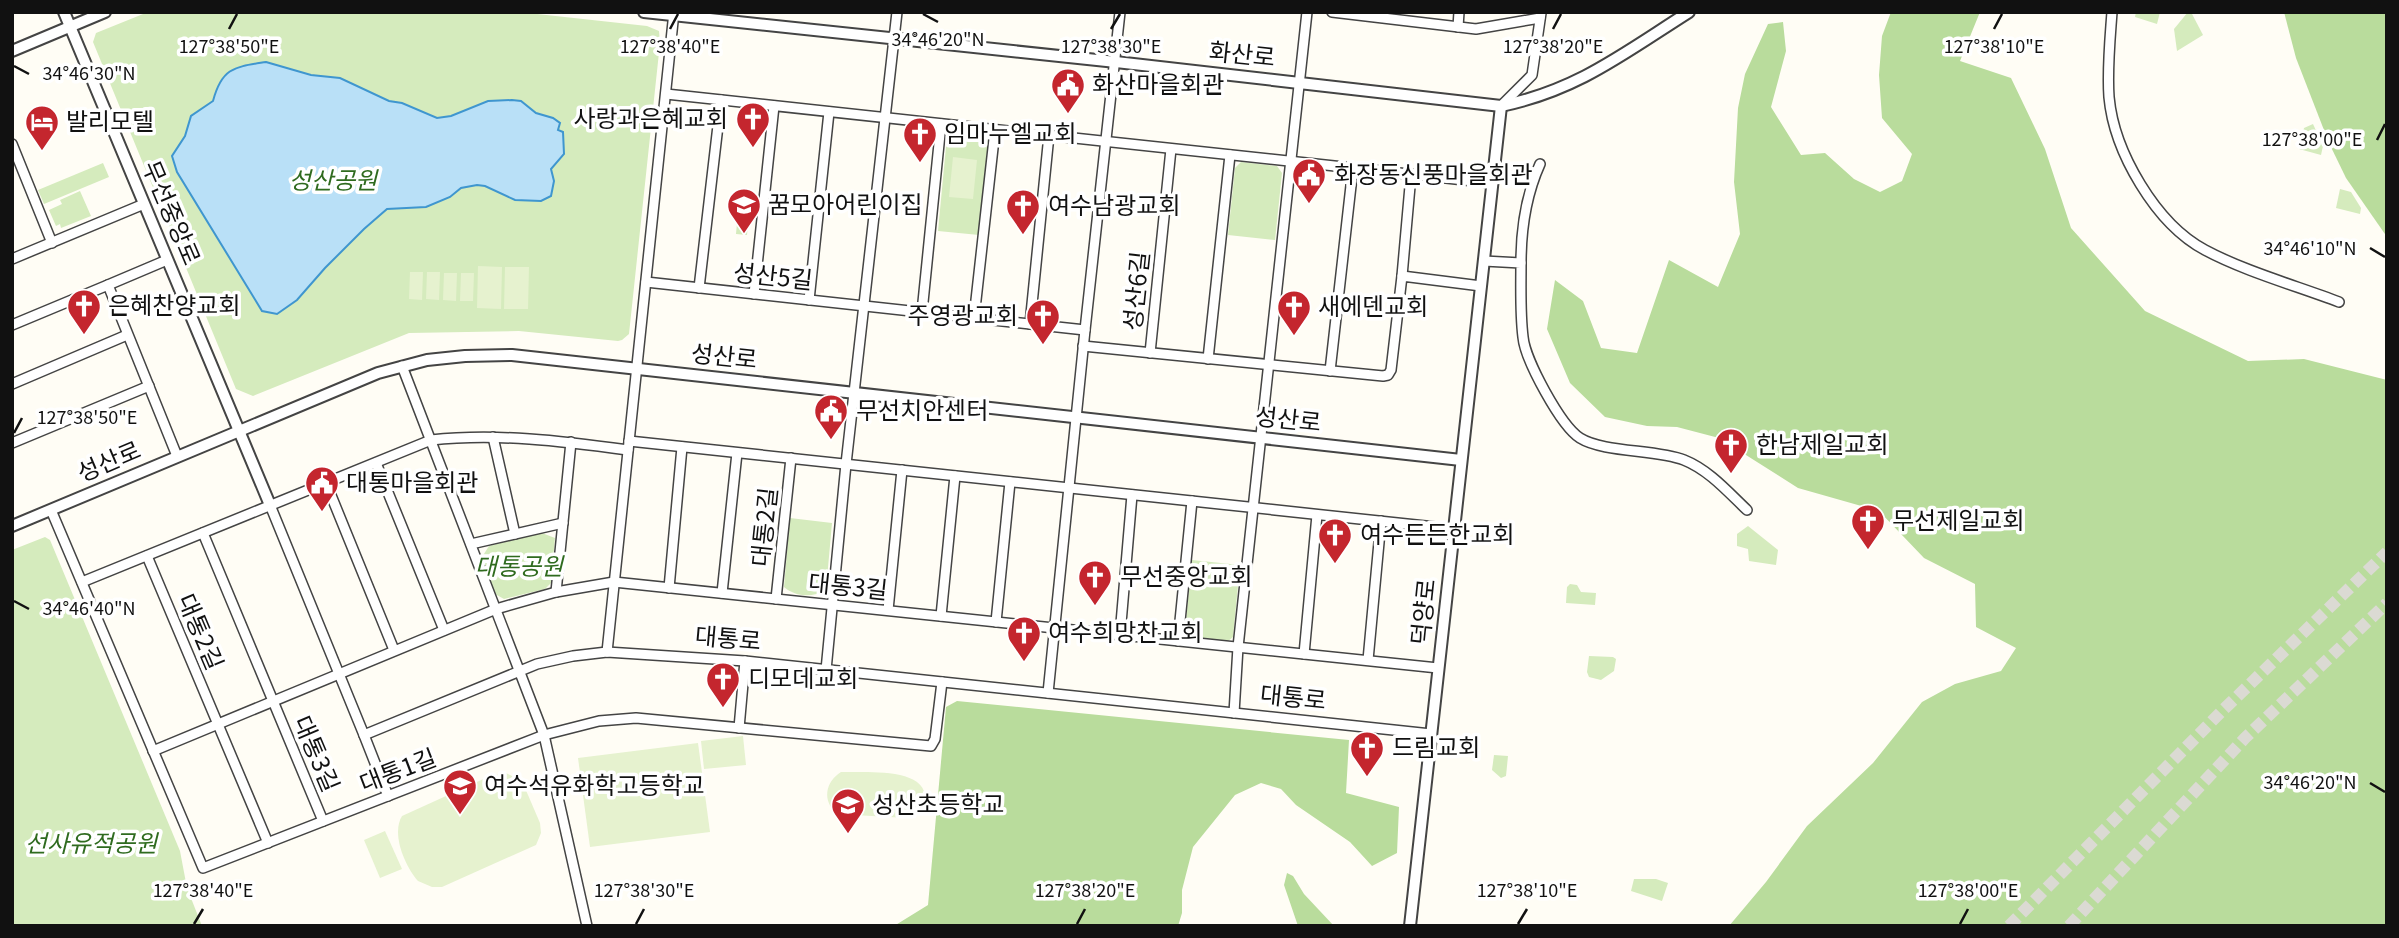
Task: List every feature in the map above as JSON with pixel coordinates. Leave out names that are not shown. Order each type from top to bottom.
[{"type":"street","name":"무선중앙로","points":[[64,12],[239,430]]},
{"type":"street","points":[[12,51],[105,12]]},
{"type":"street","name":"화산로","points":[[644,12],[1501,106]]},
{"type":"street","points":[[826,670],[846,464],[897,12]]},
{"type":"street","name":"성산6길","points":[[1070,488],[1083,346],[1121,12]]},
{"type":"street","points":[[1234,713],[1238,647],[1307,12]]},
{"type":"street","points":[[1332,12],[1408,17],[1458,27],[1483,28],[1541,15],[1532,75],[1501,106]]},
{"type":"street","points":[[1458,27],[1459,12]]},
{"type":"street","points":[[1501,106],[1544,94],[1599,71],[1689,12]]},
{"type":"street","points":[[2112,12],[2108,77],[2113,118],[2126,156],[2153,202],[2181,232],[2206,250],[2339,302]]},
{"type":"street","points":[[607,652],[674,14]]},
{"type":"street","points":[[666,94],[1492,183]]},
{"type":"street","points":[[699,288],[721,100]]},
{"type":"street","points":[[754,294],[774,106]]},
{"type":"street","name":"덕양로","points":[[1410,926],[1501,106]]},
{"type":"street","points":[[809,300],[830,111]]},
{"type":"street","points":[[922,312],[942,124]]},
{"type":"street","points":[[974,318],[995,130]]},
{"type":"street","points":[[1030,324],[1049,135]]},
{"type":"street","points":[[12,144],[15,160],[52,243]]},
{"type":"street","name":"성산6길","points":[[1150,353],[1171,149]]},
{"type":"street","points":[[1208,359],[1230,155]]},
{"type":"street","points":[[1540,163],[1525,208],[1521,263],[1523,337],[1526,350],[1549,399],[1568,428],[1581,439],[1682,459],[1699,467],[1747,510]]},
{"type":"street","points":[[1330,371],[1353,168]]},
{"type":"street","points":[[1083,346],[1388,375],[1402,275],[1411,174]]},
{"type":"street","points":[[12,259],[144,204]]},
{"type":"street","points":[[12,325],[167,260]]},
{"type":"street","points":[[1483,261],[1521,263]]},
{"type":"street","points":[[1402,275],[1481,286]]},
{"type":"street","name":"성산5길","points":[[646,282],[1085,330]]},
{"type":"street","points":[[108,285],[177,456]]},
{"type":"street","points":[[12,384],[127,335]]},
{"type":"street","name":"성산로","points":[[12,526],[345,385],[427,360],[488,355],[1461,460]]},
{"type":"street","points":[[402,366],[544,735],[587,926]]},
{"type":"street","points":[[12,443],[149,386]]},
{"type":"street","points":[[239,430],[388,796]]},
{"type":"street","points":[[493,437],[516,534]]},
{"type":"street","name":"대통2길","points":[[82,582],[430,440],[493,437],[682,447],[1454,529]]},
{"type":"street","points":[[556,592],[571,442]]},
{"type":"street","points":[[669,588],[682,447]]},
{"type":"street","name":"대통2길","points":[[722,593],[737,453]]},
{"type":"street","name":"대통2길","points":[[776,599],[791,458]]},
{"type":"street","points":[[376,463],[444,630]]},
{"type":"street","points":[[888,610],[902,470]]},
{"type":"street","points":[[941,616],[955,476]]},
{"type":"street","points":[[996,622],[1010,482]]},
{"type":"street","points":[[327,483],[394,650]]},
{"type":"street","points":[[1048,693],[1070,488]]},
{"type":"street","points":[[1120,635],[1132,495]]},
{"type":"street","points":[[1178,641],[1192,501]]},
{"type":"street","name":"대통1길","points":[[51,510],[203,868],[544,735],[599,721],[636,718],[931,746],[936,739],[942,682]]},
{"type":"street","points":[[1304,654],[1317,514]]},
{"type":"street","points":[[1368,660],[1381,522]]},
{"type":"street","points":[[471,544],[563,523]]},
{"type":"street","name":"대통2길","points":[[203,533],[273,701]]},
{"type":"street","name":"대통2길","points":[[147,555],[217,724]]},
{"type":"street","name":"대통3길","points":[[153,751],[496,609],[556,592],[614,582],[1438,668]]},
{"type":"street","name":"대통로","points":[[364,736],[520,671],[561,658],[607,652],[745,661],[1431,734]]},
{"type":"street","points":[[739,728],[745,661]]},
{"type":"street","name":"대통3길","points":[[273,701],[323,821]]},
{"type":"street","points":[[217,724],[268,843]]},
{"type":"green space","name":"성산공원","points":[[148,12],[519,12],[647,26],[659,31],[660,43],[629,334],[618,341],[519,331],[409,333],[253,396],[236,389],[93,42],[96,33]]},
{"type":"green space","points":[[1891,12],[1980,12],[1960,61],[2011,78],[2045,149],[2071,228],[2145,311],[2248,361],[2304,359],[2387,380],[2387,926],[1729,926],[1766,882],[1807,826],[1873,763],[1922,702],[1955,684],[2001,671],[2016,648],[1976,627],[1975,584],[1924,558],[1879,511],[1798,488],[1719,438],[1677,427],[1647,426],[1605,417],[1570,383],[1547,329],[1555,280],[1583,301],[1601,348],[1637,353],[1669,260],[1718,287],[1740,234],[1734,182],[1738,108],[1745,74],[1768,24],[1783,22],[1786,51],[1771,107],[1801,155],[1825,153],[1854,179],[1880,192],[1902,181],[1912,154],[1882,118],[1879,75],[1882,36]]},
{"type":"green space","points":[[2136,12],[2160,12],[2157,24],[2135,17]]},
{"type":"green space","points":[[2188,12],[2191,12],[2203,35],[2177,51],[2174,29]]},
{"type":"green space","points":[[2284,12],[2387,12],[2387,237],[2346,178],[2329,143],[2296,58]]},
{"type":"green space","points":[[2313,124],[2323,146],[2321,155],[2299,149],[2304,128]]},
{"type":"green space","points":[[954,128],[981,131],[988,141],[979,235],[938,231],[947,136]]},
{"type":"green space","points":[[953,157],[977,160],[973,199],[949,197]]},
{"type":"green space","points":[[1241,162],[1277,166],[1282,173],[1275,240],[1228,235],[1235,168]]},
{"type":"green space","points":[[103,163],[109,177],[44,204],[38,190]]},
{"type":"green space","points":[[2340,189],[2351,192],[2361,208],[2360,214],[2336,208]]},
{"type":"green space","points":[[80,191],[91,216],[61,228],[60,224],[56,226],[49,210],[62,204],[60,200]]},
{"type":"green space","points":[[738,212],[749,213],[747,235],[736,234]]},
{"type":"green space","points":[[478,266],[502,267],[501,309],[477,308]]},
{"type":"green space","points":[[505,267],[529,267],[528,309],[504,309]]},
{"type":"green space","points":[[410,272],[423,272],[422,300],[409,299]]},
{"type":"green space","points":[[427,272],[440,272],[439,300],[426,299]]},
{"type":"green space","points":[[444,273],[457,273],[456,301],[443,300]]},
{"type":"green space","points":[[461,273],[474,273],[473,301],[460,301]]},
{"type":"green space","points":[[790,518],[832,523],[826,590],[821,593],[799,594],[784,587]]},
{"type":"green space","points":[[1748,526],[1778,550],[1776,565],[1749,561],[1748,549],[1737,546],[1737,534]]},
{"type":"green space","name":"대통공원","points":[[542,533],[555,538],[551,583],[545,589],[504,599],[495,594],[482,557],[489,546]]},
{"type":"green space","name":"선사유적공원","points":[[45,537],[50,540],[180,851],[187,888],[202,926],[12,926],[12,550]]},
{"type":"green space","points":[[1192,560],[1240,565],[1233,637],[1227,642],[1191,638],[1185,631]]},
{"type":"green space","points":[[1570,584],[1577,585],[1581,592],[1596,593],[1595,605],[1566,603],[1567,587]]},
{"type":"green space","points":[[1589,656],[1613,657],[1616,659],[1614,671],[1601,680],[1589,677]]},
{"type":"green space","points":[[957,701],[1349,740],[1346,793],[1399,807],[1397,853],[1372,866],[1350,842],[1296,805],[1281,789],[1261,783],[1235,795],[1193,847],[1182,890],[1182,913],[1178,926],[894,926],[928,905],[946,707]]},
{"type":"green space","points":[[743,736],[746,765],[704,769],[701,741]]},
{"type":"green space","points":[[698,743],[710,832],[590,847],[578,758]]},
{"type":"green space","points":[[1494,755],[1508,756],[1506,776],[1501,778],[1492,770]]},
{"type":"green space","points":[[841,772],[878,772],[905,776],[916,781],[923,789],[923,806],[919,812],[907,818],[837,814],[829,803],[827,792],[832,781]]},
{"type":"green space","points":[[506,773],[522,781],[540,823],[541,833],[536,845],[442,887],[432,887],[418,881],[401,850],[398,832],[402,816],[490,776]]},
{"type":"green space","points":[[385,831],[402,869],[380,878],[364,840]]},
{"type":"green space","points":[[1287,873],[1293,876],[1304,894],[1334,926],[1298,926],[1284,885]]},
{"type":"green space","points":[[1634,879],[1656,879],[1668,883],[1662,901],[1631,891]]},
{"type":"water","points":[[266,62],[311,75],[340,78],[389,101],[402,103],[437,118],[451,116],[488,101],[521,101],[536,113],[560,123],[558,130],[563,132],[564,154],[551,169],[554,181],[551,196],[541,201],[515,200],[477,185],[461,188],[450,197],[426,207],[387,209],[325,268],[297,300],[277,314],[262,311],[177,172],[172,156],[185,136],[191,116],[213,101],[226,75],[246,65]]},
{"type":"tunnel","points":[[2009,926],[2221,712],[2387,552]]},
{"type":"tunnel","points":[[2069,926],[2245,738],[2387,603]]},
{"type":"place","name":"화산마을회관","points":[[1068,115]]},
{"type":"place","name":"사랑과은혜교회","points":[[753,149]]},
{"type":"place","name":"발리모텔","points":[[42,152]]},
{"type":"place","name":"임마누엘교회","points":[[920,164]]},
{"type":"place","name":"화장동신풍마을회관","points":[[1309,205]]},
{"type":"place","name":"꿈모아어린이집","points":[[744,235]]},
{"type":"place","name":"여수남광교회","points":[[1023,236]]},
{"type":"place","name":"은혜찬양교회","points":[[84,336]]},
{"type":"place","name":"새에덴교회","points":[[1294,337]]},
{"type":"place","name":"주영광교회","points":[[1043,346]]},
{"type":"place","name":"무선치안센터","points":[[831,441]]},
{"type":"place","name":"한남제일교회","points":[[1731,475]]},
{"type":"place","name":"대통마을회관","points":[[322,513]]},
{"type":"place","name":"무선제일교회","points":[[1868,551]]},
{"type":"place","name":"여수든든한교회","points":[[1335,565]]},
{"type":"place","name":"무선중앙교회","points":[[1095,607]]},
{"type":"place","name":"여수희망찬교회","points":[[1024,663]]},
{"type":"place","name":"디모데교회","points":[[723,709]]},
{"type":"place","name":"드림교회","points":[[1367,778]]},
{"type":"place","name":"여수석유화학고등학교","points":[[460,816]]},
{"type":"place","name":"성산초등학교","points":[[848,835]]}]
